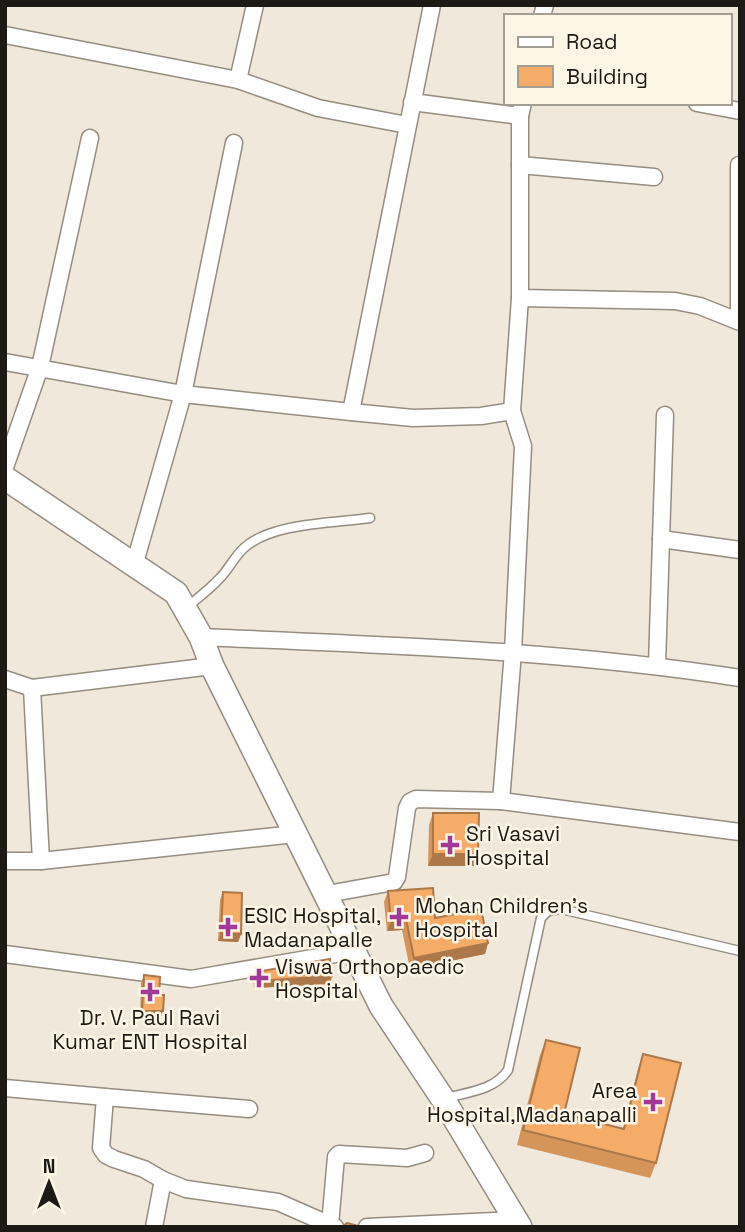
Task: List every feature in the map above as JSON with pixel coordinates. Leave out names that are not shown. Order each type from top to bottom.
[{"type":"main road","points":[[5,478],[176,593],[201,637],[212,666],[381,1006],[443,1099],[518,1223]]},
{"type":"street","points":[[238,80],[255,5]]},
{"type":"street","points":[[351,412],[432,5]]},
{"type":"street","points":[[5,35],[238,80],[318,108],[407,125]]},
{"type":"street","points":[[412,102],[521,110],[520,298],[512,411],[523,446],[513,652],[501,801]]},
{"type":"street","points":[[708,105],[740,111]]},
{"type":"street","points":[[5,467],[40,366],[90,138]]},
{"type":"street","points":[[134,566],[183,394],[234,143]]},
{"type":"street","points":[[520,165],[654,177]]},
{"type":"street","points":[[520,298],[675,301],[700,306],[740,322],[739,165]]},
{"type":"street","points":[[5,362],[40,366],[183,394],[413,418],[481,416],[512,411]]},
{"type":"street","points":[[657,665],[665,415]]},
{"type":"street","points":[[662,539],[740,550]]},
{"type":"street","points":[[201,637],[513,652],[657,665],[740,678]]},
{"type":"street","points":[[5,679],[32,688],[212,666]]},
{"type":"street","points":[[32,688],[41,861]]},
{"type":"street","points":[[327,894],[394,882],[407,808],[410,802],[416,799],[501,801],[740,832]]},
{"type":"street","points":[[5,861],[41,861],[295,834]]},
{"type":"street","points":[[5,954],[191,979],[353,951]]},
{"type":"street","points":[[5,1088],[249,1109]]},
{"type":"street","points":[[105,1097],[101,1149],[106,1155],[187,1189],[278,1202],[333,1226],[336,1157],[339,1154],[407,1158],[425,1153]]},
{"type":"street","points":[[154,1227],[163,1180]]},
{"type":"street","points":[[368,1227],[518,1223]]},
{"type":"lane","points":[[184,608],[207,592],[242,550],[260,536],[278,530],[370,518]]},
{"type":"lane","points":[[443,1099],[493,1085],[501,1081],[508,1070],[541,918],[548,911],[561,909],[740,951]]},
{"type":"building","points":[[433,813],[479,813],[478,854],[433,854]]},
{"type":"building","points":[[433,888],[435,918],[481,909],[488,943],[414,958],[406,919],[391,921],[388,891]]},
{"type":"building","points":[[223,892],[242,893],[241,934],[221,933]]},
{"type":"building","points":[[330,959],[332,976],[256,981],[256,972]]},
{"type":"building","points":[[144,975],[160,977],[159,995],[164,995],[163,1011],[142,1011]]},
{"type":"building","points":[[546,1040],[580,1048],[564,1114],[624,1129],[643,1054],[681,1063],[656,1163],[523,1130]]},
{"type":"building","points":[[347,1223],[362,1227],[342,1227]]},
{"type":"place","name":"Sri Vasavi Hospital","points":[[450,845]]},
{"type":"place","name":"Mohan Children's Hospital","points":[[399,917]]},
{"type":"place","name":"ESIC Hospital, Madanapalle","points":[[228,927]]},
{"type":"place","name":"Viswa Orthopaedic Hospital","points":[[259,978]]},
{"type":"place","name":"Dr. V. Paul Ravi Kumar ENT Hospital","points":[[150,992]]},
{"type":"place","name":"Area Hospital,Madanapalli","points":[[653,1102]]}]
